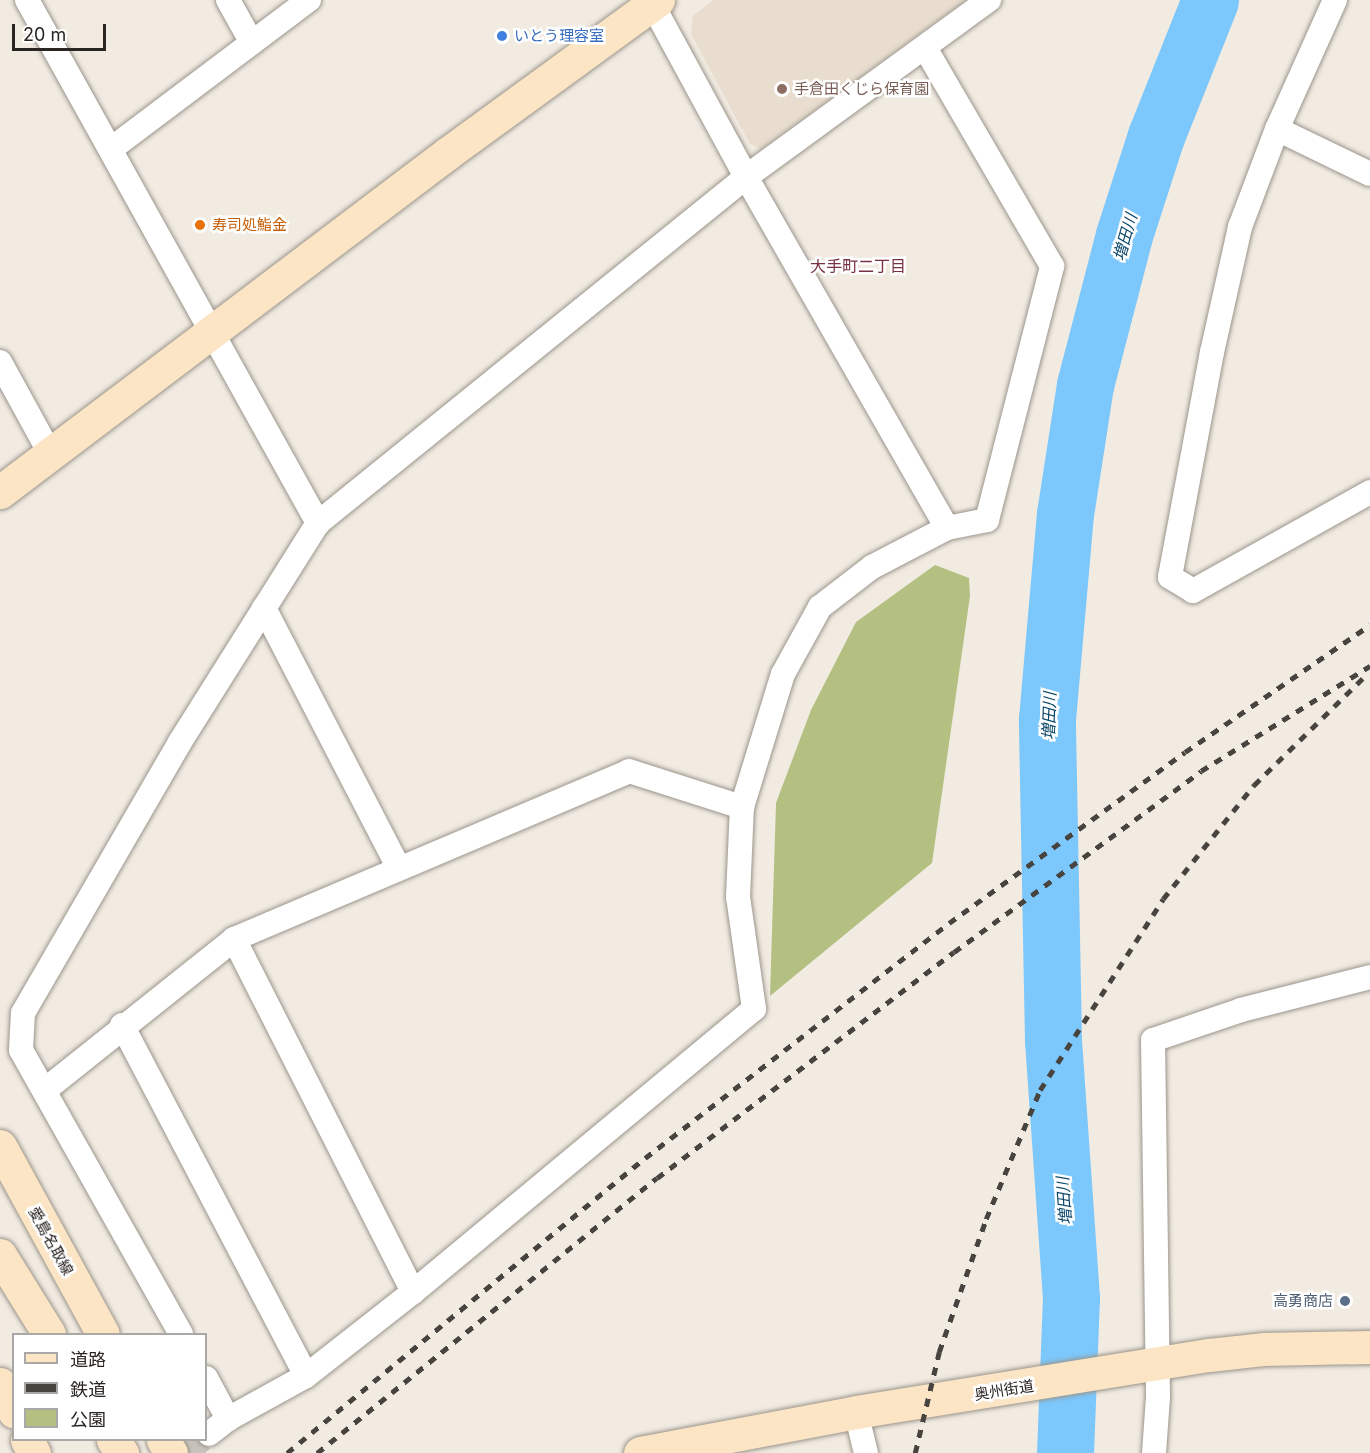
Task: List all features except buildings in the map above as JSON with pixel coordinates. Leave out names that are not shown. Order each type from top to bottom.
[{"type":"main road","points":[[0,492],[653,1]]},
{"type":"main road","name":"愛島名取線","points":[[0,1146],[102,1333]]},
{"type":"main road","points":[[0,1255],[48,1333]]},
{"type":"main road","name":"奥州街道","points":[[640,1453],[856,1412],[980,1395],[1263,1349],[1370,1347]]},
{"type":"main road","points":[[0,1384],[12,1408]]},
{"type":"street","points":[[27,0],[318,523]]},
{"type":"street","points":[[228,0],[252,43]]},
{"type":"street","points":[[111,149],[309,0]]},
{"type":"street","points":[[180,1333],[21,1050],[23,1013],[180,742],[318,523],[746,177],[989,0]]},
{"type":"street","points":[[1335,0],[1277,129],[1240,227],[1212,352],[1170,577],[1193,591],[1370,492]]},
{"type":"street","points":[[653,1],[746,177],[947,528]]},
{"type":"street","points":[[209,1434],[228,1419],[306,1376],[413,1292],[754,1009],[738,897],[742,807],[783,674],[820,607],[872,567],[947,528],[987,520],[1052,266],[925,48]]},
{"type":"street","points":[[1277,129],[1370,174]]},
{"type":"street","points":[[0,362],[51,455]]},
{"type":"street","points":[[264,608],[398,867]]},
{"type":"street","points":[[45,1090],[122,1025],[234,939],[398,867],[629,771],[742,807]]},
{"type":"street","points":[[234,939],[413,1292]]},
{"type":"street","points":[[1154,1453],[1150,1366],[1153,1040],[1241,1010],[1370,977]]},
{"type":"street","points":[[122,1025],[306,1376]]},
{"type":"street","points":[[207,1380],[228,1419]]},
{"type":"street","points":[[856,1412],[866,1453]]},
{"type":"shaded area","name":"手倉田くじら保育園","points":[[713,0],[966,0],[761,149],[750,144],[691,34],[693,16]]},
{"type":"green space","points":[[935,565],[969,578],[970,596],[932,863],[770,996],[776,803],[811,710],[856,622]]},
{"type":"waterway","name":"増田川","points":[[1065,1453],[1071,1298],[1053,1040],[1047,719],[1065,514],[1085,385],[1124,235],[1156,136],[1210,0]]},
{"type":"tunnel","points":[[186,1453],[201,1441]]},
{"type":"railway","points":[[287,1453],[645,1158],[949,923],[1185,752],[1370,625]]},
{"type":"railway","points":[[317,1453],[657,1178],[954,952],[1201,771],[1370,666]]},
{"type":"railway","points":[[915,1453],[939,1352],[986,1219],[1040,1090],[1163,899],[1254,785],[1363,678]]},
{"type":"place","name":"いとう理容室","points":[[502,36]]},
{"type":"place","name":"手倉田くじら保育園","points":[[782,89]]},
{"type":"place","name":"寿司処鮨金","points":[[200,225]]},
{"type":"place","name":"高勇商店","points":[[1345,1301]]},
{"type":"district","name":"大手町二丁目","points":[[858,266]]}]
